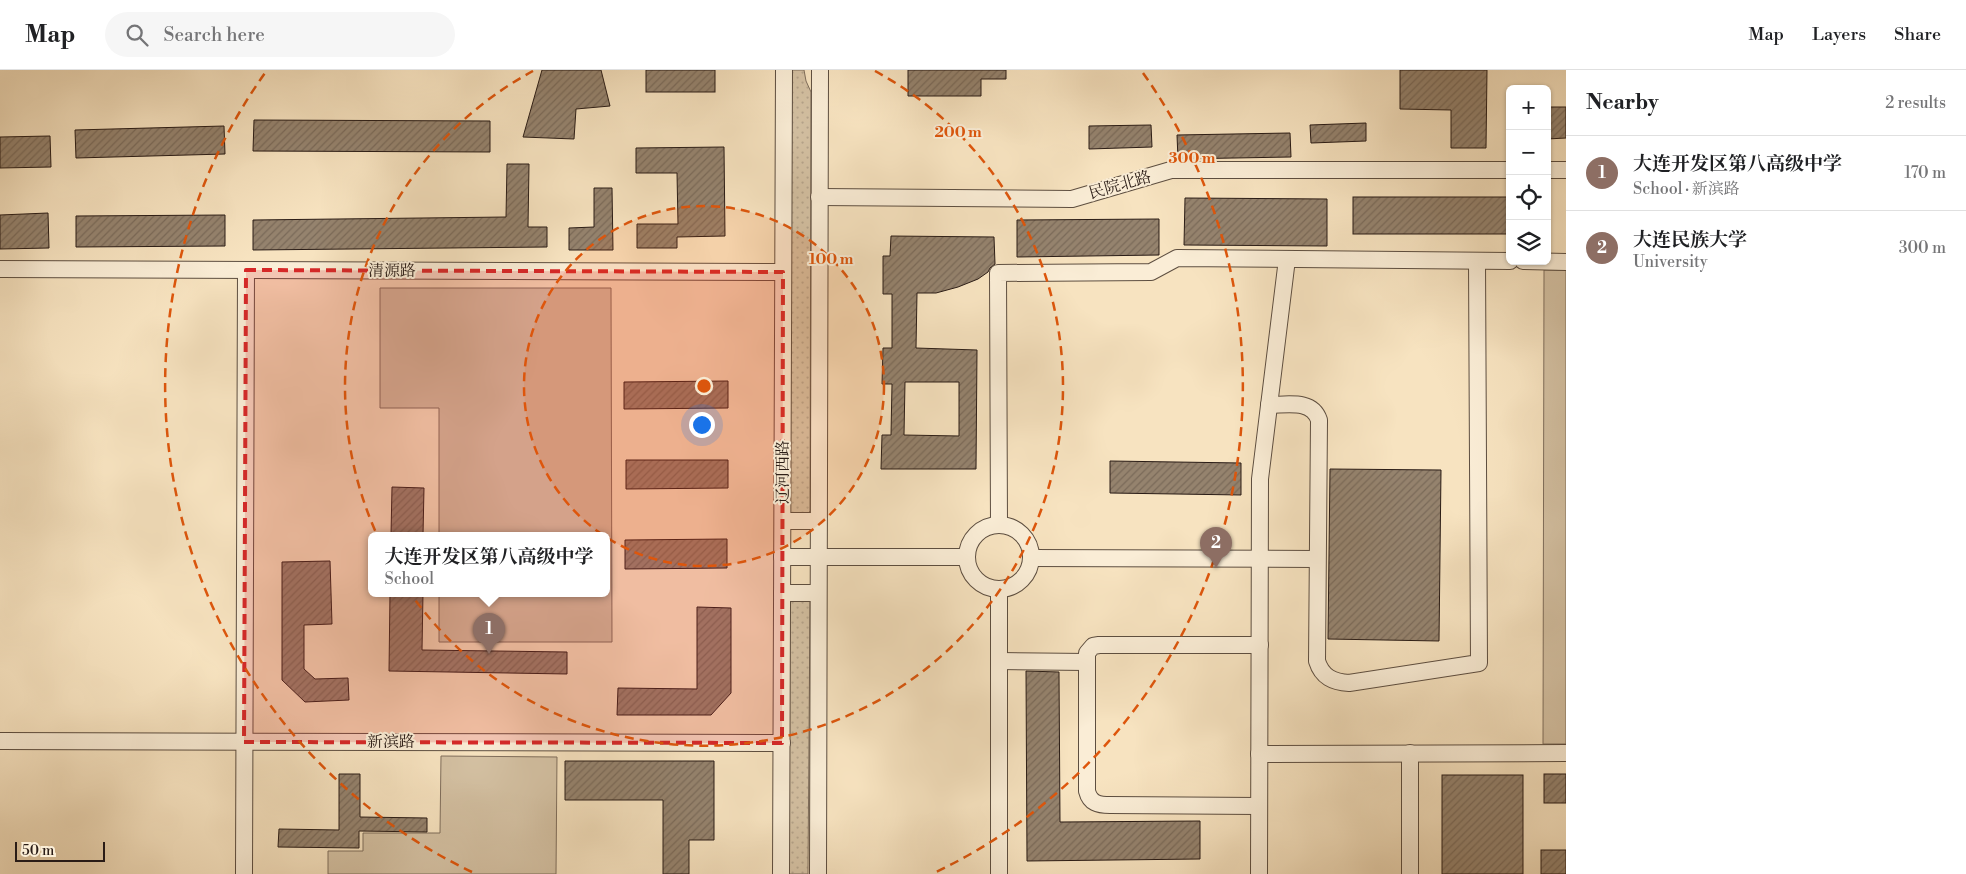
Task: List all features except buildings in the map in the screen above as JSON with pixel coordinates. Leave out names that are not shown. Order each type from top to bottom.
[{"type":"street","name":"辽河西路","points":[[781,874],[784,70]]},
{"type":"street","points":[[818,874],[820,70]]},
{"type":"street","name":"民院北路","points":[[819,197],[1072,199],[1171,170],[1506,170]]},
{"type":"street","points":[[1551,170],[1566,170]]},
{"type":"street","points":[[998,526],[998,273],[1151,272],[1177,258],[1506,261]]},
{"type":"street","points":[[1259,874],[1260,479],[1287,259]]},
{"type":"street","points":[[1269,405],[1304,405],[1312,408],[1319,420],[1316,661],[1319,670],[1326,677],[1337,682],[1349,683],[1479,663],[1477,261]]},
{"type":"street","points":[[1551,262],[1566,262]]},
{"type":"street","name":"清源路","points":[[0,269],[783,272]]},
{"type":"street","points":[[244,874],[246,270]]},
{"type":"street","points":[[782,521],[818,521]]},
{"type":"street","points":[[998,526],[1009,527],[1018,532],[1025,539],[1029,547],[1031,558],[1025,576],[1018,583],[1009,588],[999,589],[988,587],[978,582],[971,573],[967,557],[971,542],[978,533],[998,526]]},
{"type":"street","points":[[782,557],[967,557]]},
{"type":"street","points":[[1031,558],[1318,559]]},
{"type":"street","points":[[999,589],[999,874]]},
{"type":"street","points":[[782,593],[818,593]]},
{"type":"street","points":[[1259,806],[1110,805],[1094,803],[1089,798],[1088,791],[1088,653],[1090,649],[1099,644],[1260,644]]},
{"type":"street","points":[[999,661],[1088,662]]},
{"type":"street","name":"新滨路","points":[[0,741],[782,743]]},
{"type":"street","points":[[1410,753],[1410,874]]},
{"type":"street","points":[[1259,754],[1566,753]]},
{"type":"highlighted area","points":[[246,270],[783,272],[782,743],[244,742]]},
{"type":"shaded area","points":[[791,70],[804,70],[811,92],[810,511],[804,518],[796,518],[790,512]]},
{"type":"shaded area","points":[[1544,270],[1566,270],[1566,744],[1543,744]]},
{"type":"shaded area","points":[[380,288],[611,288],[612,642],[439,642],[439,597],[610,597],[610,532],[439,532],[439,408],[380,408]]},
{"type":"shaded area","points":[[796,596],[804,596],[810,601],[808,874],[788,874],[789,602]]},
{"type":"shaded area","points":[[441,756],[557,757],[556,874],[328,874],[328,851],[363,851],[363,833],[440,833]]},
{"type":"place","name":"大连民族大学","points":[[1216,568]]},
{"type":"place","name":"大连开发区第八高级中学","points":[[489,654]]}]
